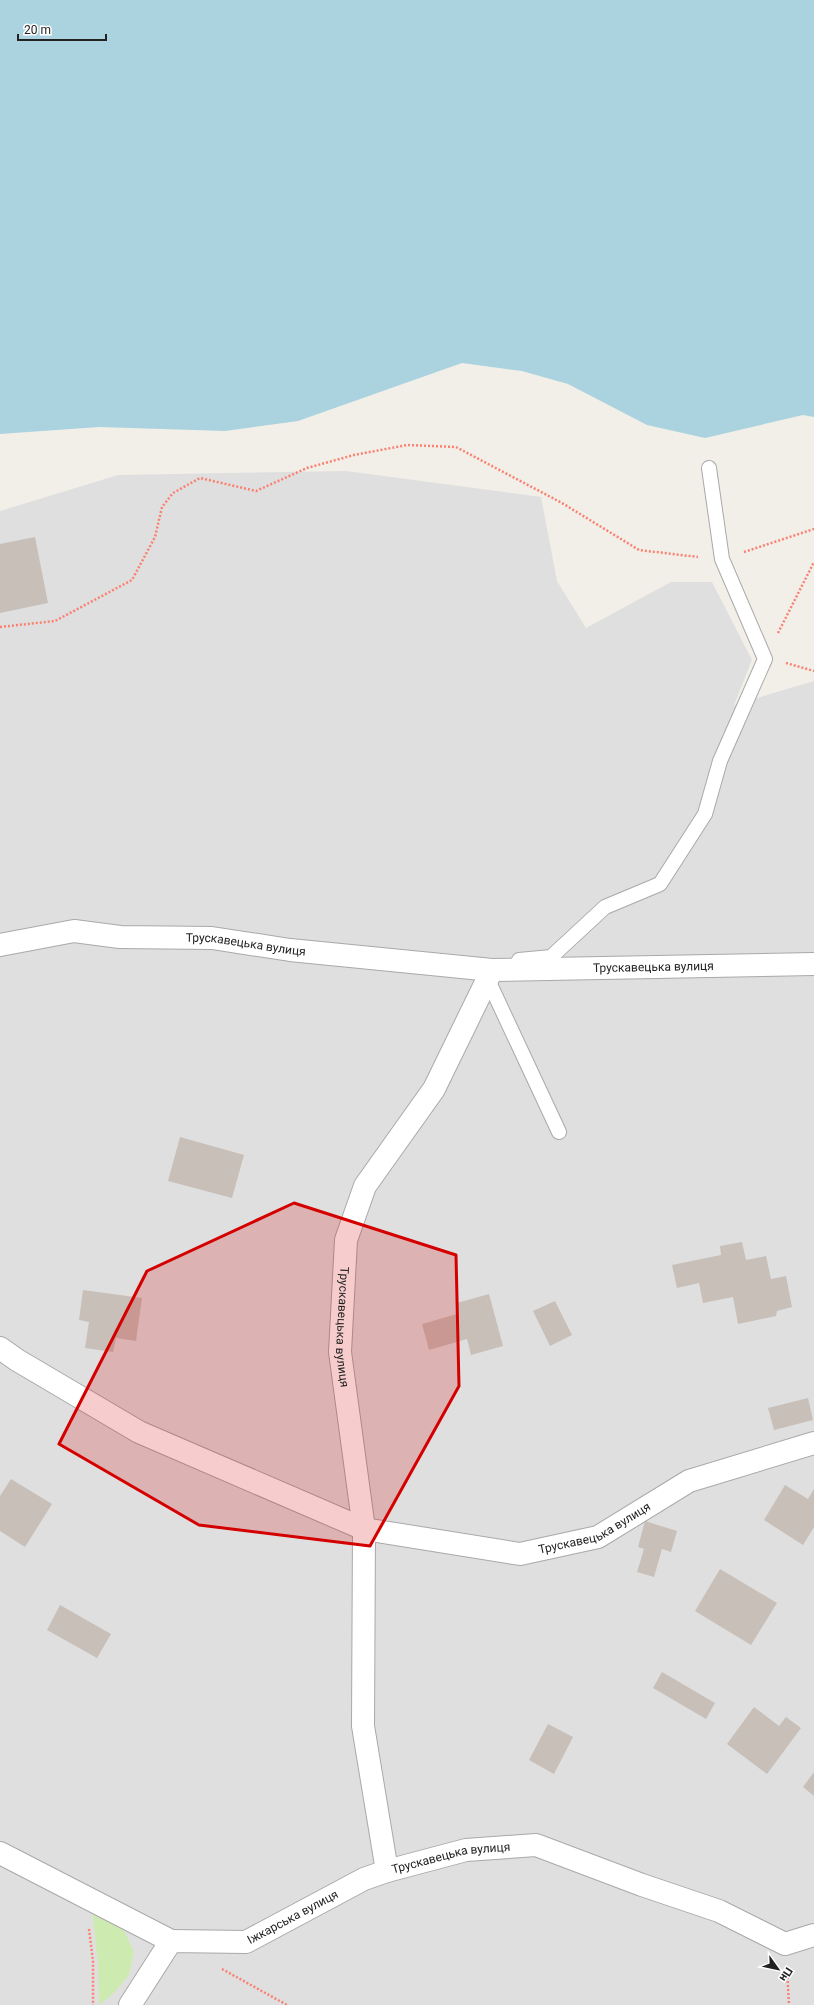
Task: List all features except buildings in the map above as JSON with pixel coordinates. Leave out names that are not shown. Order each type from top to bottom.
[{"type":"street","name":"Трускавецька вулиця","points":[[0,945],[74,931],[120,936],[212,938],[290,950],[490,975],[814,964]]},
{"type":"street","name":"Трускавецька вулиця","points":[[490,975],[434,1088],[366,1186],[346,1240],[340,1352],[364,1529],[363,1726],[387,1871],[466,1850],[536,1845],[642,1885],[719,1911],[785,1944]]},
{"type":"street","name":"Трускавецька вулиця","points":[[0,1348],[17,1360],[139,1432],[364,1529],[520,1554],[598,1537],[689,1481],[814,1443]]},
{"type":"street","name":"Іжкарська вулиця","points":[[0,1853],[171,1941],[246,1942],[364,1879],[387,1871]]},
{"type":"street","points":[[785,1944],[814,1935]]},
{"type":"street","points":[[130,2005],[171,1941]]},
{"type":"lane","points":[[559,1132],[490,975],[516,960],[551,957],[605,907],[660,884],[705,814],[720,761],[765,659],[722,559],[709,468]]},
{"type":"path","points":[[0,627],[55,621],[132,580],[155,537],[162,507],[173,493],[200,478],[256,491],[307,468],[354,455],[407,445],[456,447],[562,503],[639,550],[722,559],[814,529]]},
{"type":"path","points":[[814,562],[765,659],[814,670]]},
{"type":"path","points":[[84,1896],[93,1961],[93,2005]]},
{"type":"path","points":[[785,1944],[789,2005]]},
{"type":"path","points":[[219,1967],[287,2005]]},
{"type":"highlighted area","points":[[294,1203],[456,1255],[459,1386],[370,1546],[199,1525],[59,1444],[147,1271]]},
{"type":"shaded area","points":[[346,471],[541,497],[557,581],[586,628],[671,582],[712,582],[752,660],[734,705],[814,681],[814,2005],[0,2005],[0,511],[118,475]]},
{"type":"green space","points":[[92,1910],[123,1928],[134,1952],[129,1975],[114,1993],[99,2005],[98,1963]]},
{"type":"water","points":[[0,0],[814,0],[814,417],[803,415],[705,438],[647,425],[568,384],[522,371],[462,363],[298,421],[225,431],[99,427],[0,434]]}]
